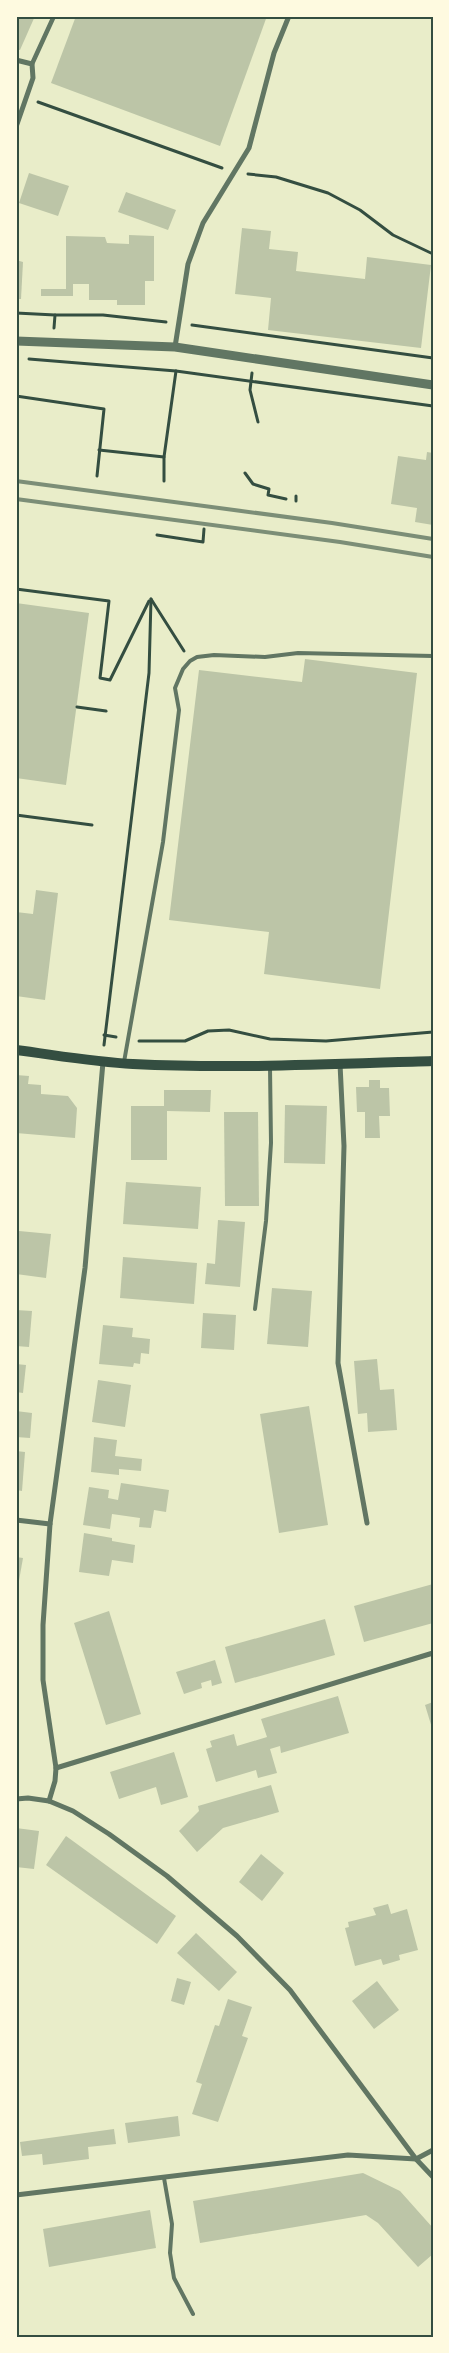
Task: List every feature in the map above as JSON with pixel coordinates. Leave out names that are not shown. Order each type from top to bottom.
[{"type":"main road","points":[[16,1050],[103,1062],[270,1067],[433,1061]]},
{"type":"street","points":[[16,127],[33,78],[32,64],[54,16]]},
{"type":"street","points":[[175,347],[188,264],[203,224],[249,148],[274,53],[289,16]]},
{"type":"street","points":[[16,60],[32,64]]},
{"type":"street","points":[[16,341],[175,347],[433,385]]},
{"type":"street","points":[[48,1801],[55,1781],[56,1768],[43,1680],[43,1625],[50,1524],[85,1268],[103,1062]]},
{"type":"street","points":[[340,1064],[344,1146],[338,1362],[367,1523]]},
{"type":"street","points":[[16,1520],[50,1524]]},
{"type":"street","points":[[56,1768],[433,1653]]},
{"type":"street","points":[[16,1799],[28,1798],[48,1801],[73,1811],[109,1834],[167,1876],[237,1936],[290,1990],[416,2159],[433,2177]]},
{"type":"street","points":[[16,2195],[348,2155],[416,2159],[433,2150]]},
{"type":"lane","points":[[124,1063],[163,842],[179,710],[175,688],[183,669],[190,661],[214,655],[265,657],[298,653],[433,656]]},
{"type":"lane","points":[[255,1309],[266,1221],[271,1152],[270,1067]]},
{"type":"lane","points":[[164,2178],[172,2224],[170,2253],[174,2278],[193,2314]]},
{"type":"path","points":[[55,315],[103,315],[179,323],[433,358]]},
{"type":"path","points":[[25,359],[176,371],[433,406]]},
{"type":"path","points":[[164,482],[164,457],[176,371]]},
{"type":"path","points":[[252,382],[250,390],[258,422]]},
{"type":"path","points":[[16,396],[104,409],[97,476]]},
{"type":"path","points":[[99,450],[164,457]]},
{"type":"path","points":[[245,473],[253,484],[269,489],[268,495],[286,499]]},
{"type":"path","points":[[296,496],[296,501]]},
{"type":"path","points":[[157,535],[203,542],[204,530]]},
{"type":"path","points":[[16,589],[109,601],[100,678],[110,680],[151,599]]},
{"type":"path","points":[[151,599],[190,661]]},
{"type":"path","points":[[103,1062],[104,1035],[149,673],[151,599]]},
{"type":"path","points":[[76,707],[106,711]]},
{"type":"path","points":[[16,815],[92,826]]},
{"type":"path","points":[[104,1035],[160,1042],[185,1041],[208,1032],[229,1030],[270,1039],[326,1041],[433,1032]]},
{"type":"building","points":[[16,16],[35,16],[20,50],[16,49]]},
{"type":"building","points":[[76,16],[267,16],[220,146],[51,83]]},
{"type":"building","points":[[29,173],[69,186],[58,216],[19,203]]},
{"type":"building","points":[[126,192],[176,210],[168,230],[118,212]]},
{"type":"building","points":[[242,228],[271,231],[269,249],[298,252],[296,271],[365,279],[367,257],[431,265],[421,348],[268,330],[271,298],[235,294]]},
{"type":"building","points":[[129,235],[154,236],[154,281],[145,281],[145,305],[117,305],[117,300],[89,300],[89,284],[73,284],[73,296],[41,296],[41,289],[66,289],[66,236],[105,237],[107,243],[129,244]]},
{"type":"building","points":[[16,260],[23,262],[21,299],[16,299]]},
{"type":"building","points":[[427,452],[433,453],[433,525],[415,522],[417,508],[391,504],[398,456],[426,460]]},
{"type":"building","points":[[16,603],[89,613],[66,785],[16,778]]},
{"type":"building","points":[[305,659],[417,673],[380,989],[264,974],[269,932],[169,920],[199,670],[302,682]]},
{"type":"building","points":[[36,890],[58,893],[45,1000],[16,996],[16,912],[33,914]]},
{"type":"building","points":[[16,1075],[29,1076],[28,1084],[41,1085],[41,1094],[68,1096],[77,1108],[75,1138],[16,1133]]},
{"type":"building","points":[[369,1080],[380,1080],[380,1088],[389,1088],[390,1116],[379,1116],[380,1138],[365,1138],[365,1112],[357,1112],[356,1087],[369,1087]]},
{"type":"building","points":[[164,1090],[211,1090],[210,1112],[167,1111],[167,1160],[131,1160],[131,1106],[164,1106]]},
{"type":"building","points":[[285,1105],[327,1106],[325,1164],[284,1163]]},
{"type":"building","points":[[224,1112],[258,1112],[259,1206],[225,1206]]},
{"type":"building","points":[[126,1182],[201,1187],[198,1229],[123,1224]]},
{"type":"building","points":[[218,1220],[245,1222],[240,1287],[205,1284],[207,1263],[215,1264]]},
{"type":"building","points":[[19,1231],[51,1234],[46,1278],[16,1274]]},
{"type":"building","points":[[123,1257],[197,1263],[194,1304],[120,1298]]},
{"type":"building","points":[[272,1288],[312,1291],[308,1347],[267,1344]]},
{"type":"building","points":[[16,1310],[32,1311],[29,1347],[16,1346]]},
{"type":"building","points":[[203,1313],[236,1315],[234,1350],[201,1348]]},
{"type":"building","points":[[103,1325],[133,1328],[132,1337],[150,1339],[149,1354],[141,1353],[140,1364],[134,1363],[133,1367],[99,1364]]},
{"type":"building","points":[[377,1359],[380,1390],[394,1389],[397,1430],[368,1432],[367,1413],[358,1414],[354,1361]]},
{"type":"building","points":[[16,1364],[26,1365],[23,1393],[16,1392]]},
{"type":"building","points":[[98,1380],[131,1385],[125,1427],[92,1422]]},
{"type":"building","points":[[309,1406],[328,1525],[279,1533],[260,1414]]},
{"type":"building","points":[[16,1411],[32,1413],[30,1438],[16,1437]]},
{"type":"building","points":[[94,1437],[117,1440],[115,1456],[142,1459],[141,1471],[119,1469],[119,1475],[91,1472]]},
{"type":"building","points":[[16,1451],[25,1452],[22,1491],[16,1490]]},
{"type":"building","points":[[121,1483],[169,1490],[166,1512],[154,1510],[151,1528],[139,1527],[140,1518],[112,1514],[110,1529],[83,1525],[89,1487],[109,1490],[108,1498],[118,1500]]},
{"type":"building","points":[[84,1533],[112,1538],[112,1541],[135,1545],[133,1563],[112,1560],[109,1576],[79,1572]]},
{"type":"building","points":[[16,1557],[23,1558],[17,1592],[16,1592]]},
{"type":"building","points":[[433,1584],[433,1623],[364,1642],[354,1606]]},
{"type":"building","points":[[109,1611],[141,1714],[106,1725],[74,1623]]},
{"type":"building","points":[[325,1619],[335,1655],[235,1683],[225,1647]]},
{"type":"building","points":[[215,1660],[222,1683],[212,1686],[211,1680],[201,1683],[202,1688],[184,1694],[176,1672]]},
{"type":"building","points":[[338,1696],[349,1733],[281,1753],[280,1746],[270,1749],[277,1773],[258,1778],[256,1770],[216,1782],[206,1749],[212,1747],[210,1741],[234,1734],[237,1746],[267,1737],[261,1719]]},
{"type":"building","points":[[433,1702],[433,1728],[432,1728],[425,1705]]},
{"type":"building","points":[[174,1752],[188,1797],[161,1805],[156,1787],[119,1799],[110,1772]]},
{"type":"building","points":[[271,1785],[279,1812],[223,1828],[197,1852],[179,1831],[199,1811],[198,1806]]},
{"type":"building","points":[[16,1828],[39,1831],[34,1869],[16,1867]]},
{"type":"building","points":[[66,1836],[176,1916],[157,1944],[46,1865]]},
{"type":"building","points":[[261,1854],[284,1873],[262,1901],[239,1882]]},
{"type":"building","points":[[388,1904],[391,1914],[407,1909],[418,1950],[399,1955],[400,1960],[383,1965],[381,1959],[355,1966],[345,1928],[349,1927],[348,1922],[376,1915],[373,1908]]},
{"type":"building","points":[[196,1933],[237,1972],[219,1991],[177,1953]]},
{"type":"building","points":[[177,1978],[191,1982],[184,2005],[171,2001]]},
{"type":"building","points":[[377,1981],[399,2010],[374,2029],[352,2001]]},
{"type":"building","points":[[228,1999],[252,2007],[242,2036],[248,2038],[218,2122],[192,2114],[202,2084],[196,2082],[215,2025],[219,2026]]},
{"type":"building","points":[[178,2116],[180,2136],[128,2143],[125,2123]]},
{"type":"building","points":[[114,2129],[116,2144],[88,2147],[89,2159],[43,2165],[42,2154],[22,2156],[20,2142]]},
{"type":"building","points":[[363,2173],[400,2191],[433,2228],[433,2254],[418,2267],[378,2223],[366,2215],[200,2243],[193,2201]]},
{"type":"building","points":[[150,2210],[156,2248],[49,2267],[43,2229]]},
{"type":"railway","points":[[16,481],[332,523],[433,539]]},
{"type":"railway","points":[[16,499],[340,542],[433,557]]}]
